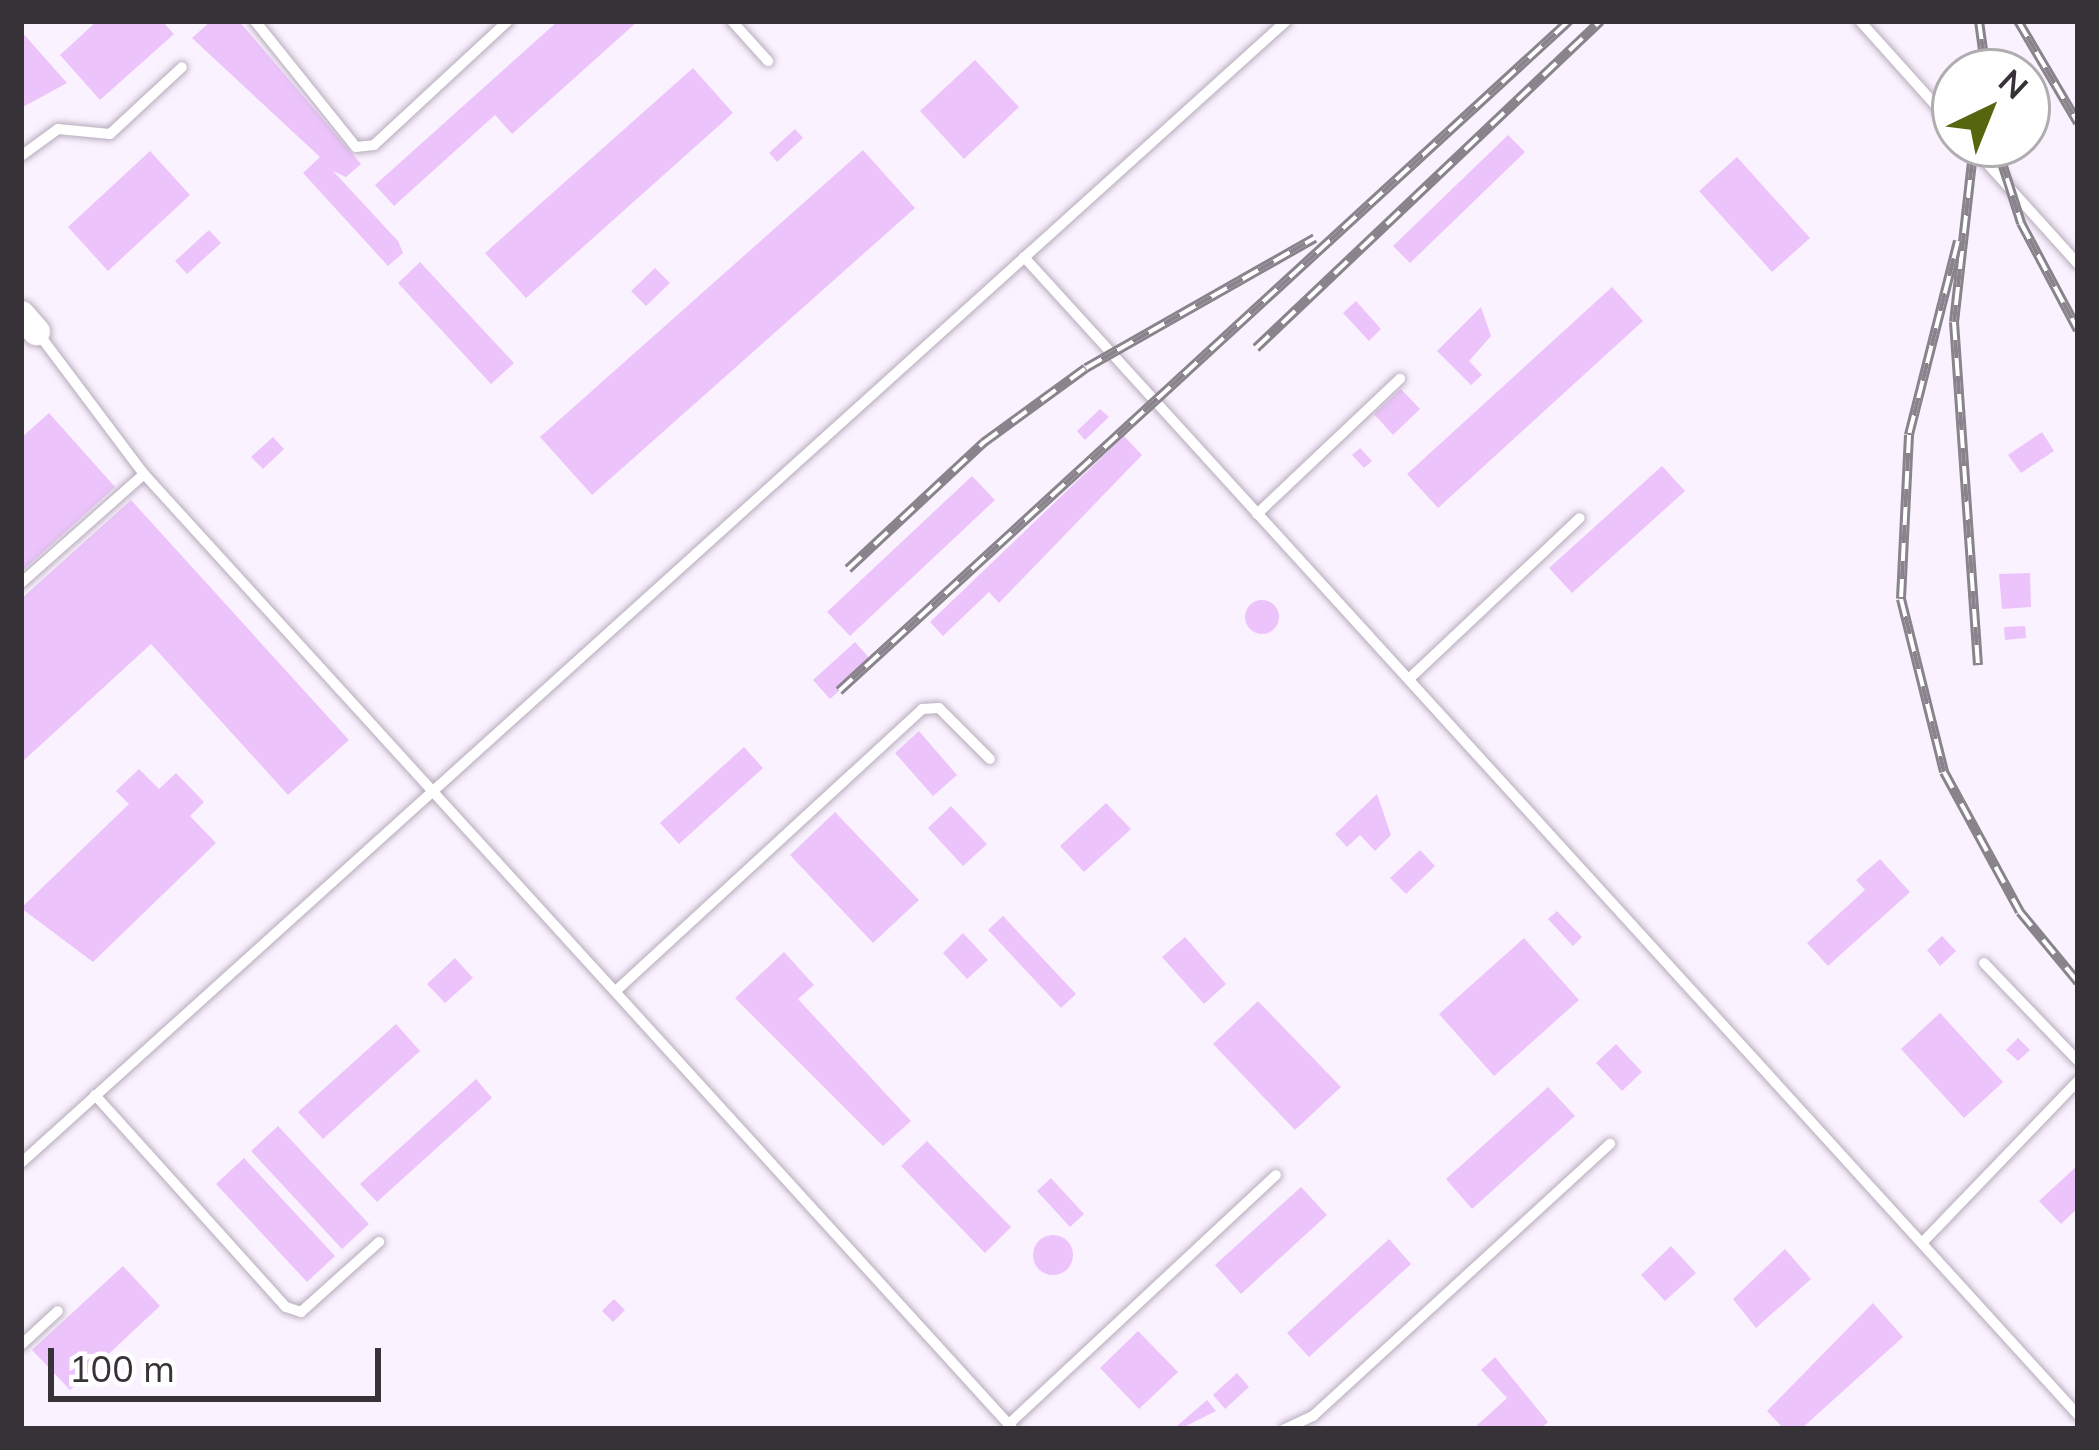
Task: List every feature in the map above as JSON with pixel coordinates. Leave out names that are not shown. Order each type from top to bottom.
[{"type":"lane","points":[[255,21],[356,146],[374,145],[508,21]]},
{"type":"lane","points":[[732,21],[768,61]]},
{"type":"lane","points":[[21,1163],[1286,21]]},
{"type":"lane","points":[[1860,21],[1931,100]]},
{"type":"lane","points":[[21,156],[58,129],[110,134],[182,67]]},
{"type":"lane","points":[[1992,168],[2078,264]]},
{"type":"lane","points":[[1024,257],[2078,1415]]},
{"type":"lane","points":[[29,322],[144,474],[430,790],[619,988],[1011,1426],[1276,1175]]},
{"type":"lane","points":[[1257,514],[1400,379]]},
{"type":"lane","points":[[21,583],[144,474]]},
{"type":"lane","points":[[1410,678],[1580,518]]},
{"type":"lane","points":[[619,988],[922,709],[939,709],[990,759]]},
{"type":"lane","points":[[1984,963],[2078,1061]]},
{"type":"lane","points":[[1922,1243],[2078,1081]]},
{"type":"lane","points":[[95,1095],[286,1307],[301,1312],[379,1242]]},
{"type":"lane","points":[[1285,1429],[1313,1416],[1610,1144]]},
{"type":"lane","points":[[21,1345],[58,1311]]},
{"type":"building","points":[[97,21],[162,21],[174,34],[100,100],[60,55]]},
{"type":"building","points":[[211,21],[239,21],[361,164],[346,177],[333,171],[398,241],[403,253],[388,266],[303,173],[320,157],[192,38]]},
{"type":"building","points":[[558,21],[638,21],[512,134],[495,115],[394,206],[375,185]]},
{"type":"building","points":[[21,31],[67,83],[21,108],[23,76]]},
{"type":"building","points":[[975,60],[1019,107],[964,159],[920,111]]},
{"type":"building","points":[[693,68],[733,113],[526,298],[485,253]]},
{"type":"building","points":[[795,129],[803,138],[777,162],[769,153]]},
{"type":"building","points":[[1508,135],[1525,152],[1410,263],[1393,246]]},
{"type":"building","points":[[863,150],[915,208],[592,495],[540,437]]},
{"type":"building","points":[[150,151],[190,195],[108,271],[68,227]]},
{"type":"building","points":[[1737,157],[1810,238],[1772,272],[1699,191]]},
{"type":"building","points":[[209,230],[221,243],[187,274],[175,261]]},
{"type":"building","points":[[420,262],[514,363],[491,384],[398,283]]},
{"type":"building","points":[[655,268],[670,283],[646,306],[631,291]]},
{"type":"building","points":[[1612,287],[1643,321],[1438,508],[1407,474]]},
{"type":"building","points":[[1356,301],[1381,329],[1369,341],[1343,313]]},
{"type":"building","points":[[1481,307],[1491,336],[1469,361],[1482,375],[1471,385],[1437,351]]},
{"type":"building","points":[[1401,389],[1420,409],[1393,435],[1374,414]]},
{"type":"building","points":[[1100,409],[1109,417],[1085,440],[1077,431]]},
{"type":"building","points":[[49,413],[115,487],[21,572],[21,438]]},
{"type":"building","points":[[2042,432],[2054,451],[2021,473],[2008,455]]},
{"type":"building","points":[[1124,436],[1142,455],[999,603],[989,592],[943,636],[930,622]]},
{"type":"building","points":[[273,437],[284,449],[263,469],[251,457]]},
{"type":"building","points":[[1360,448],[1372,461],[1364,468],[1352,455]]},
{"type":"building","points":[[1662,466],[1685,491],[1572,593],[1549,568]]},
{"type":"building","points":[[972,476],[995,500],[850,636],[827,612]]},
{"type":"building","points":[[131,500],[349,740],[288,795],[151,644],[21,763],[21,599]]},
{"type":"building","points":[[2030,573],[2031,607],[2002,609],[1999,574]]},
{"type":"building","points":[[1262,600],[1274,605],[1279,617],[1274,629],[1262,634],[1250,629],[1245,617],[1250,605]]},
{"type":"building","points":[[2025,626],[2026,638],[2005,640],[2004,627]]},
{"type":"building","points":[[855,642],[872,661],[830,699],[813,680]]},
{"type":"building","points":[[919,731],[957,775],[933,796],[895,753]]},
{"type":"building","points":[[744,747],[763,768],[679,844],[660,823]]},
{"type":"building","points":[[139,769],[159,789],[176,773],[204,802],[190,816],[216,843],[93,962],[21,908],[129,804],[116,791]]},
{"type":"building","points":[[1377,794],[1391,835],[1375,851],[1360,835],[1347,847],[1335,834]]},
{"type":"building","points":[[1106,803],[1131,829],[1084,872],[1060,846]]},
{"type":"building","points":[[951,806],[987,844],[963,866],[928,828]]},
{"type":"building","points":[[835,812],[919,900],[873,943],[790,855]]},
{"type":"building","points":[[1420,850],[1435,866],[1406,894],[1390,878]]},
{"type":"building","points":[[1880,859],[1910,892],[1828,966],[1807,943],[1865,890],[1856,880]]},
{"type":"building","points":[[1557,911],[1582,937],[1573,946],[1548,919]]},
{"type":"building","points":[[1003,916],[1076,994],[1061,1008],[988,930]]},
{"type":"building","points":[[963,933],[988,960],[967,979],[943,953]]},
{"type":"building","points":[[1942,936],[1956,951],[1940,966],[1927,950]]},
{"type":"building","points":[[1185,937],[1226,984],[1204,1004],[1162,957]]},
{"type":"building","points":[[1524,938],[1579,1000],[1494,1076],[1439,1014]]},
{"type":"building","points":[[784,952],[814,985],[798,999],[911,1121],[883,1146],[735,998]]},
{"type":"building","points":[[455,958],[473,978],[445,1003],[427,984]]},
{"type":"building","points":[[1258,1001],[1341,1087],[1295,1130],[1213,1044]]},
{"type":"building","points":[[1940,1013],[2003,1082],[1964,1118],[1901,1049]]},
{"type":"building","points":[[396,1024],[420,1051],[323,1139],[298,1112]]},
{"type":"building","points":[[2018,1038],[2030,1050],[2018,1061],[2006,1050]]},
{"type":"building","points":[[1616,1044],[1642,1072],[1622,1091],[1596,1063]]},
{"type":"building","points":[[476,1079],[492,1098],[377,1202],[360,1184]]},
{"type":"building","points":[[1548,1087],[1575,1116],[1472,1209],[1446,1179]]},
{"type":"building","points":[[278,1126],[369,1224],[342,1249],[251,1151]]},
{"type":"building","points":[[927,1141],[1011,1227],[985,1253],[901,1166]]},
{"type":"building","points":[[244,1158],[335,1256],[307,1282],[216,1184]]},
{"type":"building","points":[[2078,1165],[2078,1208],[2061,1224],[2039,1201]]},
{"type":"building","points":[[1051,1178],[1084,1214],[1070,1227],[1037,1191]]},
{"type":"building","points":[[1301,1187],[1327,1215],[1241,1294],[1215,1265]]},
{"type":"building","points":[[1053,1235],[1067,1241],[1073,1255],[1067,1269],[1053,1275],[1039,1269],[1033,1255],[1039,1241]]},
{"type":"building","points":[[1389,1239],[1411,1264],[1309,1357],[1287,1333]]},
{"type":"building","points":[[1671,1246],[1696,1273],[1665,1301],[1641,1275]]},
{"type":"building","points":[[1785,1249],[1811,1279],[1756,1328],[1733,1299]]},
{"type":"building","points":[[123,1266],[160,1306],[70,1390],[32,1350]]},
{"type":"building","points":[[614,1299],[625,1310],[613,1322],[602,1311]]},
{"type":"building","points":[[1873,1303],[1903,1337],[1801,1429],[1784,1429],[1767,1411]]},
{"type":"building","points":[[1138,1331],[1178,1372],[1139,1409],[1100,1368]]},
{"type":"building","points":[[1495,1357],[1548,1422],[1540,1429],[1473,1429],[1507,1398],[1481,1370]]},
{"type":"building","points":[[1237,1373],[1249,1387],[1225,1409],[1213,1395]]},
{"type":"building","points":[[1207,1400],[1216,1411],[1180,1429],[1177,1426]]},
{"type":"railway","points":[[839,691],[1569,21]]},
{"type":"railway","points":[[1256,348],[1600,21]]},
{"type":"railway","points":[[1979,21],[1983,48]]},
{"type":"railway","points":[[2018,21],[2078,123]]},
{"type":"railway","points":[[1971,168],[1954,322],[1978,665]]},
{"type":"railway","points":[[2004,168],[2021,223],[2078,330]]},
{"type":"railway","points":[[848,569],[983,443],[1086,368],[1315,238]]},
{"type":"railway","points":[[1958,241],[1909,435],[1901,599],[1944,772],[2020,912],[2078,982]]}]
